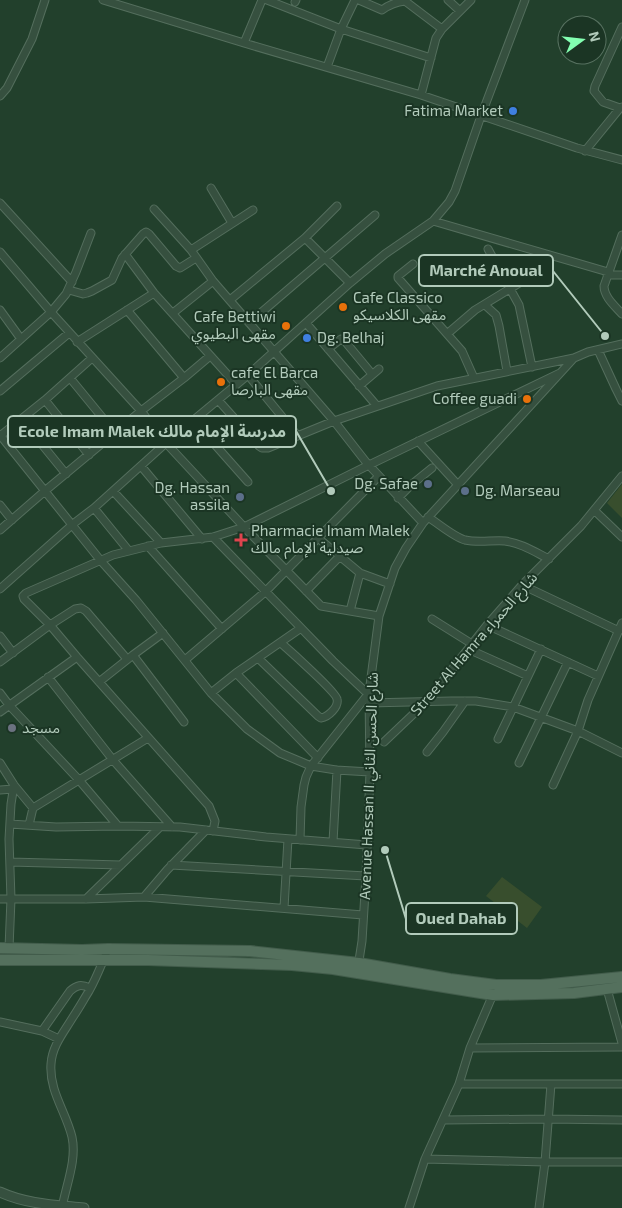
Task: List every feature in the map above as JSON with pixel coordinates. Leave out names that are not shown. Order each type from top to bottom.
[{"type":"main road","points":[[4,948],[250,952],[360,963],[450,979],[495,990],[622,977]]},
{"type":"main road","points":[[0,960],[190,961],[276,964],[318,967],[357,974],[495,990],[574,993],[622,987]]},
{"type":"street","points":[[0,96],[7,88],[32,39],[45,0]]},
{"type":"street","points":[[104,0],[421,95],[585,151],[622,160]]},
{"type":"street","points":[[244,43],[262,0]]},
{"type":"street","points":[[267,0],[341,29],[431,58]]},
{"type":"street","points":[[327,68],[341,29],[355,0]]},
{"type":"street","points":[[359,0],[382,10],[396,2],[405,1],[442,29]]},
{"type":"street","points":[[448,0],[460,11]]},
{"type":"street","points":[[421,95],[436,38],[442,29],[471,0]]},
{"type":"street","points":[[0,589],[166,443],[248,375],[350,283],[385,254],[433,221],[449,202],[455,191],[525,0]]},
{"type":"street","points":[[585,151],[621,107],[603,102],[594,91],[622,27]]},
{"type":"street","points":[[211,188],[232,223]]},
{"type":"street","points":[[0,203],[72,282]]},
{"type":"street","points":[[230,300],[305,238],[337,206]]},
{"type":"street","points":[[154,210],[191,250],[213,281],[334,421],[369,465],[423,523]]},
{"type":"street","points":[[191,250],[253,210]]},
{"type":"street","points":[[249,324],[375,215]]},
{"type":"street","points":[[433,221],[622,276]]},
{"type":"street","points":[[69,290],[83,294],[92,292],[112,280],[125,254],[142,234],[146,232],[176,266],[180,268],[196,258]]},
{"type":"street","points":[[0,358],[50,312],[69,290],[91,233]]},
{"type":"street","points":[[622,235],[604,286],[604,290],[622,314]]},
{"type":"street","points":[[305,238],[350,283]]},
{"type":"street","points":[[488,249],[519,305],[532,367]]},
{"type":"street","points":[[0,252],[50,312],[141,412],[166,443],[321,606],[379,616]]},
{"type":"street","points":[[125,254],[154,293],[236,384]]},
{"type":"street","points":[[447,334],[475,310],[540,270],[544,264],[545,254]]},
{"type":"street","points":[[413,264],[398,278],[462,351],[474,378]]},
{"type":"street","points":[[173,313],[213,281]]},
{"type":"street","points":[[77,342],[154,293]]},
{"type":"street","points":[[485,305],[496,315],[507,372]]},
{"type":"street","points":[[0,310],[20,339]]},
{"type":"street","points":[[127,310],[184,378]]},
{"type":"street","points":[[306,323],[377,406]]},
{"type":"street","points":[[0,391],[69,333]]},
{"type":"street","points":[[328,349],[343,339],[372,374]]},
{"type":"street","name":"Avenue Hassan II شارع الحسن الثاني","points":[[357,974],[360,963],[366,876],[370,772],[369,694],[379,616],[395,568],[406,548],[428,517],[574,358],[588,352],[622,344]]},
{"type":"street","points":[[598,350],[622,401]]},
{"type":"street","points":[[0,530],[210,356]]},
{"type":"street","points":[[92,358],[46,400],[0,436],[211,693],[247,730],[280,753],[311,766],[370,772]]},
{"type":"street","points":[[218,400],[259,446],[268,448],[334,421],[436,386],[574,358]]},
{"type":"street","points":[[359,386],[379,368]]},
{"type":"street","points":[[144,896],[171,865],[209,831],[215,821],[209,806],[23,596],[26,593],[113,556],[161,543],[214,537],[244,527],[560,373]]},
{"type":"street","points":[[248,375],[297,435]]},
{"type":"street","points":[[70,378],[115,433]]},
{"type":"street","points":[[46,400],[89,455]]},
{"type":"street","points":[[22,420],[66,474]]},
{"type":"street","points":[[194,421],[248,482]]},
{"type":"street","points":[[418,441],[458,485]]},
{"type":"street","points":[[141,466],[202,538]]},
{"type":"street","points":[[398,498],[410,485],[432,468]]},
{"type":"street","points":[[185,660],[265,592],[379,476]]},
{"type":"street","name":"Street Al Hamra شارع الحمراء","points":[[384,742],[426,702],[487,625],[522,585],[594,510],[622,476]]},
{"type":"street","points":[[113,490],[161,543]]},
{"type":"street","points":[[0,505],[12,520]]},
{"type":"street","points":[[94,508],[130,551]]},
{"type":"street","points":[[594,510],[622,537]]},
{"type":"street","points":[[428,517],[459,538],[474,541],[505,541],[518,544],[549,559]]},
{"type":"street","points":[[214,537],[265,592],[369,694],[311,766],[304,785],[300,840]]},
{"type":"street","points":[[318,538],[360,573],[390,584]]},
{"type":"street","points":[[148,546],[222,629]]},
{"type":"street","points":[[306,591],[340,556]]},
{"type":"street","points":[[350,611],[360,573]]},
{"type":"street","points":[[522,585],[619,631]]},
{"type":"street","points":[[0,662],[75,609],[81,608],[86,611],[127,659]]},
{"type":"street","points":[[432,619],[470,647],[528,676]]},
{"type":"street","points":[[553,785],[578,731],[588,700],[622,622]]},
{"type":"street","points":[[487,625],[598,676]]},
{"type":"street","points":[[211,693],[301,628]]},
{"type":"street","points":[[99,682],[162,633]]},
{"type":"street","points":[[0,636],[13,653]]},
{"type":"street","points":[[258,658],[318,716],[321,718],[326,716],[335,707],[337,698],[281,643]]},
{"type":"street","points":[[498,739],[541,649]]},
{"type":"street","points":[[134,655],[184,722]]},
{"type":"street","points":[[0,712],[77,658]]},
{"type":"street","points":[[519,763],[568,662]]},
{"type":"street","points":[[236,674],[318,758]]},
{"type":"street","points":[[48,677],[113,760],[172,827]]},
{"type":"street","points":[[0,693],[118,826]]},
{"type":"street","points":[[427,752],[465,701]]},
{"type":"street","points":[[369,703],[476,701],[513,707],[578,731],[622,753]]},
{"type":"street","points":[[29,825],[33,808],[148,738]]},
{"type":"street","points":[[0,763],[14,787],[33,808]]},
{"type":"street","points":[[333,842],[337,770]]},
{"type":"street","points":[[0,790],[14,787]]},
{"type":"street","points":[[4,948],[11,899],[10,824],[14,787]]},
{"type":"street","points":[[10,824],[56,827],[172,827],[367,845]]},
{"type":"street","points":[[86,899],[160,827]]},
{"type":"street","points":[[284,908],[288,839]]},
{"type":"street","points":[[10,862],[121,865]]},
{"type":"street","points":[[171,865],[366,876]]},
{"type":"street","points":[[0,899],[86,899],[144,896],[363,915]]},
{"type":"street","points":[[62,1207],[72,1165],[72,1138],[54,1091],[51,1063],[59,1039],[90,988],[108,949]]},
{"type":"street","points":[[42,1031],[70,991],[76,986],[81,985],[90,988]]},
{"type":"street","points":[[470,1048],[622,1045],[606,989]]},
{"type":"street","points":[[409,1208],[425,1159],[459,1084],[470,1048],[495,990]]},
{"type":"street","points":[[0,1022],[42,1031],[59,1039]]},
{"type":"street","points":[[459,1084],[622,1084]]},
{"type":"street","points":[[539,1208],[545,1162],[551,1084]]},
{"type":"street","points":[[444,1120],[622,1120]]},
{"type":"street","points":[[425,1159],[622,1162]]},
{"type":"street","points":[[0,1192],[13,1198],[31,1202],[84,1208]]},
{"type":"green space","points":[[622,484],[622,518],[607,503]]},
{"type":"green space","points":[[502,877],[542,907],[527,928],[486,896]]},
{"type":"place","name":"Fatima Market","points":[[513,111]]},
{"type":"place","name":"Cafe Classico مقهى الكلاسيكو","points":[[343,307]]},
{"type":"place","name":"Cafe Bettiwi مقهى البطيوي","points":[[286,326]]},
{"type":"place","name":"Marché Anoual","points":[[605,336]]},
{"type":"place","name":"Dg. Belhaj","points":[[307,338]]},
{"type":"place","name":"cafe El Barca مقهى البارصا","points":[[221,382]]},
{"type":"place","name":"Coffee guadi","points":[[527,399]]},
{"type":"place","name":"Dg. Safae","points":[[428,484]]},
{"type":"place","name":"Ecole Imam Malek مدرسة الإمام مالك","points":[[331,491]]},
{"type":"place","name":"Dg. Marseau","points":[[465,491]]},
{"type":"place","name":"Dg. Hassan assila","points":[[240,497]]},
{"type":"place","name":"Pharmacie Imam Malek صيدلية الإمام مالك","points":[[241,540]]},
{"type":"place","name":"مسجد","points":[[12,728]]},
{"type":"place","name":"Oued Dahab","points":[[385,850]]}]
